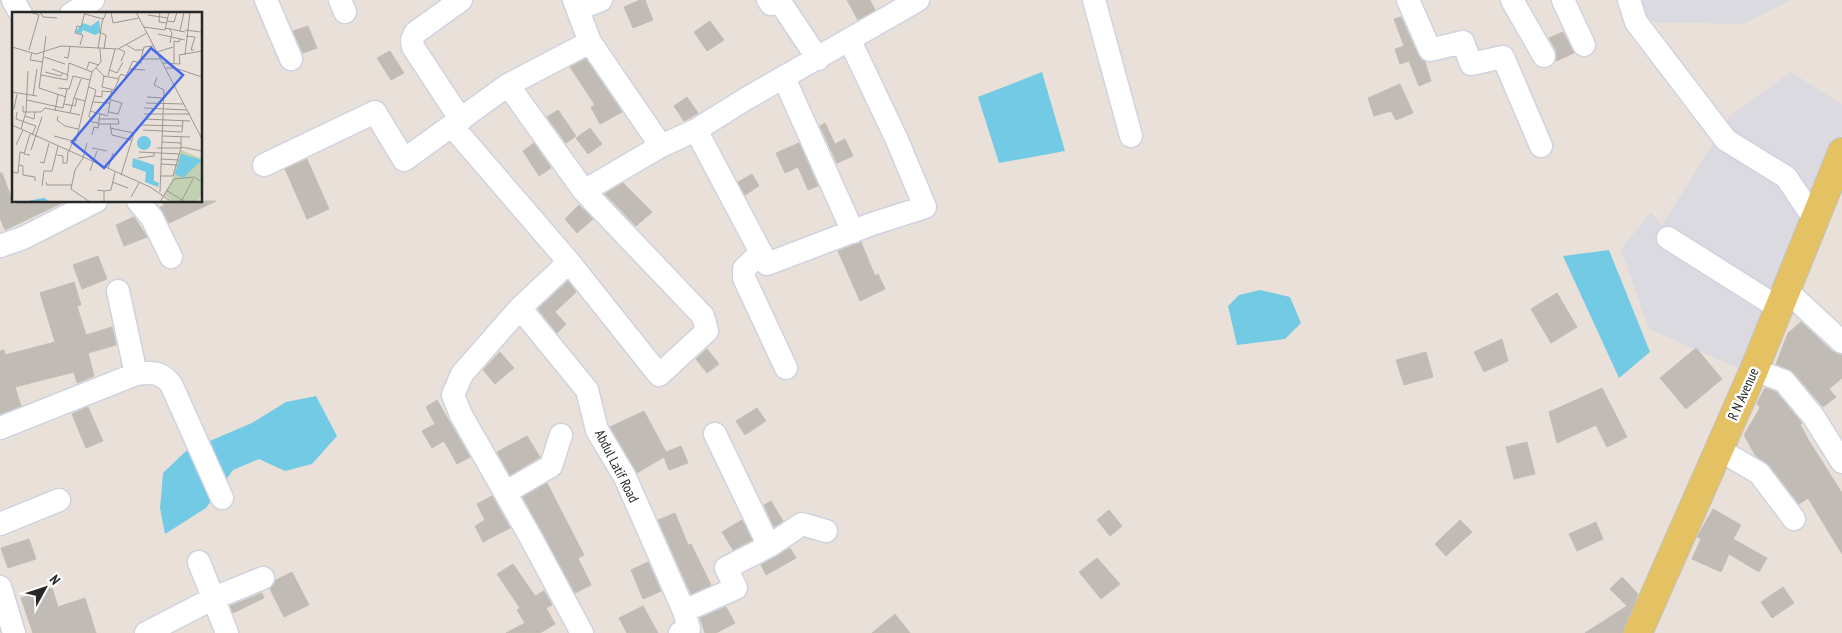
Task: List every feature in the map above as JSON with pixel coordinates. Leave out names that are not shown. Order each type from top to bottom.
[{"type":"main road","name":"R N Avenue","points":[[1638,633],[1754,370],[1842,152]]},
{"type":"street","points":[[0,2],[4,0]]},
{"type":"street","points":[[13,0],[19,12]]},
{"type":"street","points":[[74,12],[93,0]]},
{"type":"street","points":[[266,0],[291,58]]},
{"type":"street","points":[[461,0],[415,33],[412,40],[414,47],[456,123],[659,375],[707,331],[703,316],[584,191],[508,85]]},
{"type":"street","points":[[601,0],[576,4],[590,42],[660,146]]},
{"type":"street","points":[[768,0],[771,4],[780,2],[818,59]]},
{"type":"street","points":[[584,191],[660,146],[696,130],[918,0]]},
{"type":"street","points":[[1094,0],[1130,136]]},
{"type":"street","points":[[1408,0],[1430,50],[1463,42],[1471,64],[1503,57],[1540,146]]},
{"type":"street","points":[[1512,0],[1544,56]]},
{"type":"street","points":[[1563,0],[1584,45]]},
{"type":"street","points":[[1629,0],[1636,22],[1726,140],[1786,177],[1815,220]]},
{"type":"street","points":[[696,130],[767,264],[925,207],[897,140],[850,41]]},
{"type":"street","points":[[264,165],[375,112],[404,160],[508,85],[590,42]]},
{"type":"street","points":[[784,78],[853,232]]},
{"type":"street","points":[[0,246],[23,238],[94,202]]},
{"type":"street","points":[[139,202],[152,218],[171,257]]},
{"type":"street","points":[[1668,238],[1783,299],[1842,342]]},
{"type":"street","points":[[761,252],[744,269],[744,278],[786,368]]},
{"type":"street","points":[[569,262],[520,308],[462,374],[453,395],[461,415],[506,492],[582,633]]},
{"type":"street","points":[[118,291],[136,374]]},
{"type":"street","name":"Abdul Latif Road","points":[[520,308],[587,390],[597,430],[625,477],[684,611],[688,629],[680,633]]},
{"type":"street","points":[[1754,370],[1784,381],[1813,416],[1842,462]]},
{"type":"street","points":[[0,428],[136,374],[153,372],[164,375],[171,384],[222,498]]},
{"type":"street","points":[[714,434],[769,546]]},
{"type":"street","points":[[506,492],[551,466],[560,435]]},
{"type":"street","points":[[1718,449],[1759,473],[1794,518]]},
{"type":"street","points":[[0,524],[60,500]]},
{"type":"street","points":[[684,611],[736,588],[726,568],[769,546],[802,524],[826,531]]},
{"type":"street","points":[[199,562],[227,633]]},
{"type":"street","points":[[146,633],[214,598],[263,578]]},
{"type":"street","points":[[0,587],[14,633]]},
{"type":"shaded area","points":[[1636,0],[1791,0],[1743,24],[1642,22]]},
{"type":"shaded area","points":[[1791,72],[1842,104],[1842,135],[1749,373],[1649,329],[1621,249],[1651,212],[1662,225],[1730,116]]},
{"type":"water","points":[[1042,72],[1065,151],[999,163],[978,97]]},
{"type":"water","points":[[1609,250],[1650,352],[1619,378],[1563,256]]},
{"type":"water","points":[[1260,290],[1290,297],[1301,323],[1285,339],[1237,345],[1228,306],[1239,295]]},
{"type":"water","points":[[316,396],[337,436],[312,464],[285,471],[259,459],[233,470],[206,508],[165,534],[160,508],[163,473],[186,451],[252,423],[286,402]]},
{"type":"building","points":[[640,0],[645,0],[653,20],[633,28],[624,7]]},
{"type":"building","points":[[847,0],[870,0],[875,10],[858,20]]},
{"type":"building","points":[[1401,17],[1418,55],[1425,62],[1431,81],[1419,86],[1409,61],[1400,64],[1395,49],[1404,46],[1394,19]]},
{"type":"building","points":[[710,21],[724,40],[707,51],[694,32]]},
{"type":"building","points":[[308,26],[317,48],[303,53],[293,31]]},
{"type":"building","points":[[1563,32],[1574,53],[1556,61],[1556,50],[1549,38]]},
{"type":"building","points":[[390,51],[404,73],[391,80],[377,58]]},
{"type":"building","points":[[586,59],[622,112],[600,124],[591,107],[595,105],[570,67]]},
{"type":"building","points":[[1400,84],[1413,113],[1396,120],[1391,111],[1374,116],[1368,98]]},
{"type":"building","points":[[687,97],[698,113],[684,121],[674,106]]},
{"type":"building","points":[[558,110],[576,136],[566,143],[547,117]]},
{"type":"building","points":[[825,123],[835,144],[845,139],[853,156],[837,163],[820,126]]},
{"type":"building","points":[[590,128],[602,144],[588,154],[576,138]]},
{"type":"building","points":[[534,143],[551,168],[539,176],[523,151]]},
{"type":"building","points":[[799,143],[818,186],[808,190],[798,167],[785,173],[776,153]]},
{"type":"building","points":[[307,159],[329,209],[307,219],[285,169]]},
{"type":"building","points":[[0,173],[2,173],[14,205],[22,202],[64,202],[5,230],[0,218]]},
{"type":"building","points":[[752,174],[759,186],[745,195],[738,182]]},
{"type":"building","points":[[623,183],[652,212],[636,226],[605,194]]},
{"type":"building","points":[[216,201],[169,223],[160,207],[164,206],[162,202]]},
{"type":"building","points":[[579,205],[593,219],[577,233],[565,219]]},
{"type":"building","points":[[134,217],[147,237],[124,246],[116,225]]},
{"type":"building","points":[[861,242],[875,276],[878,274],[885,289],[860,301],[838,251]]},
{"type":"building","points":[[98,256],[107,279],[82,289],[73,265]]},
{"type":"building","points":[[568,281],[576,292],[555,312],[566,324],[557,333],[538,309]]},
{"type":"building","points":[[74,282],[81,305],[77,306],[86,335],[112,327],[116,345],[88,353],[94,376],[77,383],[74,372],[15,387],[21,406],[0,414],[0,351],[4,350],[5,355],[55,342],[40,293]]},
{"type":"building","points":[[1557,293],[1577,327],[1551,343],[1531,309]]},
{"type":"building","points":[[1801,322],[1833,352],[1842,355],[1842,378],[1829,389],[1836,397],[1823,407],[1794,373],[1776,364],[1788,333]]},
{"type":"building","points":[[1502,339],[1508,361],[1484,372],[1474,352]]},
{"type":"building","points":[[1696,348],[1722,379],[1686,409],[1660,378]]},
{"type":"building","points":[[707,349],[719,364],[707,373],[696,359]]},
{"type":"building","points":[[500,352],[514,368],[495,384],[483,370]]},
{"type":"building","points":[[1426,352],[1433,377],[1404,385],[1396,360]]},
{"type":"building","points":[[1602,388],[1627,437],[1607,447],[1596,425],[1557,443],[1549,412]]},
{"type":"building","points":[[1765,388],[1776,392],[1802,423],[1800,424],[1809,441],[1842,493],[1842,554],[1808,498],[1799,504],[1769,465],[1755,455],[1744,435],[1760,408],[1757,403]]},
{"type":"building","points":[[437,400],[470,457],[457,464],[444,441],[432,448],[422,431],[435,424],[426,407]]},
{"type":"building","points":[[88,407],[103,441],[86,448],[72,414]]},
{"type":"building","points":[[757,408],[766,421],[745,435],[736,421]]},
{"type":"building","points":[[644,411],[666,452],[681,446],[688,463],[669,470],[664,457],[637,473],[610,427]]},
{"type":"building","points":[[527,436],[540,457],[510,475],[497,452]]},
{"type":"building","points":[[1527,442],[1535,474],[1514,479],[1506,447]]},
{"type":"building","points":[[547,483],[584,555],[578,558],[591,585],[575,593],[523,497]]},
{"type":"building","points":[[492,496],[510,528],[483,542],[475,526],[485,520],[477,504]]},
{"type":"building","points":[[771,501],[783,521],[774,527],[764,505]]},
{"type":"building","points":[[1713,509],[1741,525],[1733,539],[1767,558],[1759,572],[1729,554],[1721,572],[1692,559],[1701,539],[1697,537]]},
{"type":"building","points":[[1109,510],[1122,526],[1110,536],[1097,520]]},
{"type":"building","points":[[675,513],[688,545],[691,544],[711,585],[691,594],[658,520]]},
{"type":"building","points":[[742,520],[752,540],[733,550],[722,532]]},
{"type":"building","points":[[1460,520],[1472,532],[1446,556],[1435,544]]},
{"type":"building","points":[[1596,522],[1603,539],[1577,551],[1569,534]]},
{"type":"building","points":[[29,539],[36,559],[8,568],[1,548]]},
{"type":"building","points":[[790,548],[796,558],[766,575],[761,565]]},
{"type":"building","points":[[1097,558],[1120,584],[1101,599],[1079,572]]},
{"type":"building","points":[[648,562],[661,591],[643,599],[631,570]]},
{"type":"building","points":[[513,564],[535,596],[544,591],[552,605],[546,608],[555,624],[540,633],[506,633],[525,623],[517,610],[520,608],[497,574]]},
{"type":"building","points":[[292,572],[309,605],[284,617],[270,589],[276,580]]},
{"type":"building","points":[[1622,577],[1638,594],[1623,633],[1585,633],[1627,606],[1610,589]]},
{"type":"building","points":[[1783,587],[1794,603],[1772,618],[1761,602]]},
{"type":"building","points":[[52,588],[58,607],[85,598],[96,633],[33,633],[21,598]]},
{"type":"building","points":[[262,593],[264,598],[233,613],[230,606]]},
{"type":"building","points":[[643,606],[658,633],[627,633],[619,618]]},
{"type":"building","points":[[726,607],[735,623],[716,633],[705,633],[700,618]]},
{"type":"building","points":[[895,614],[910,633],[872,633]]}]
